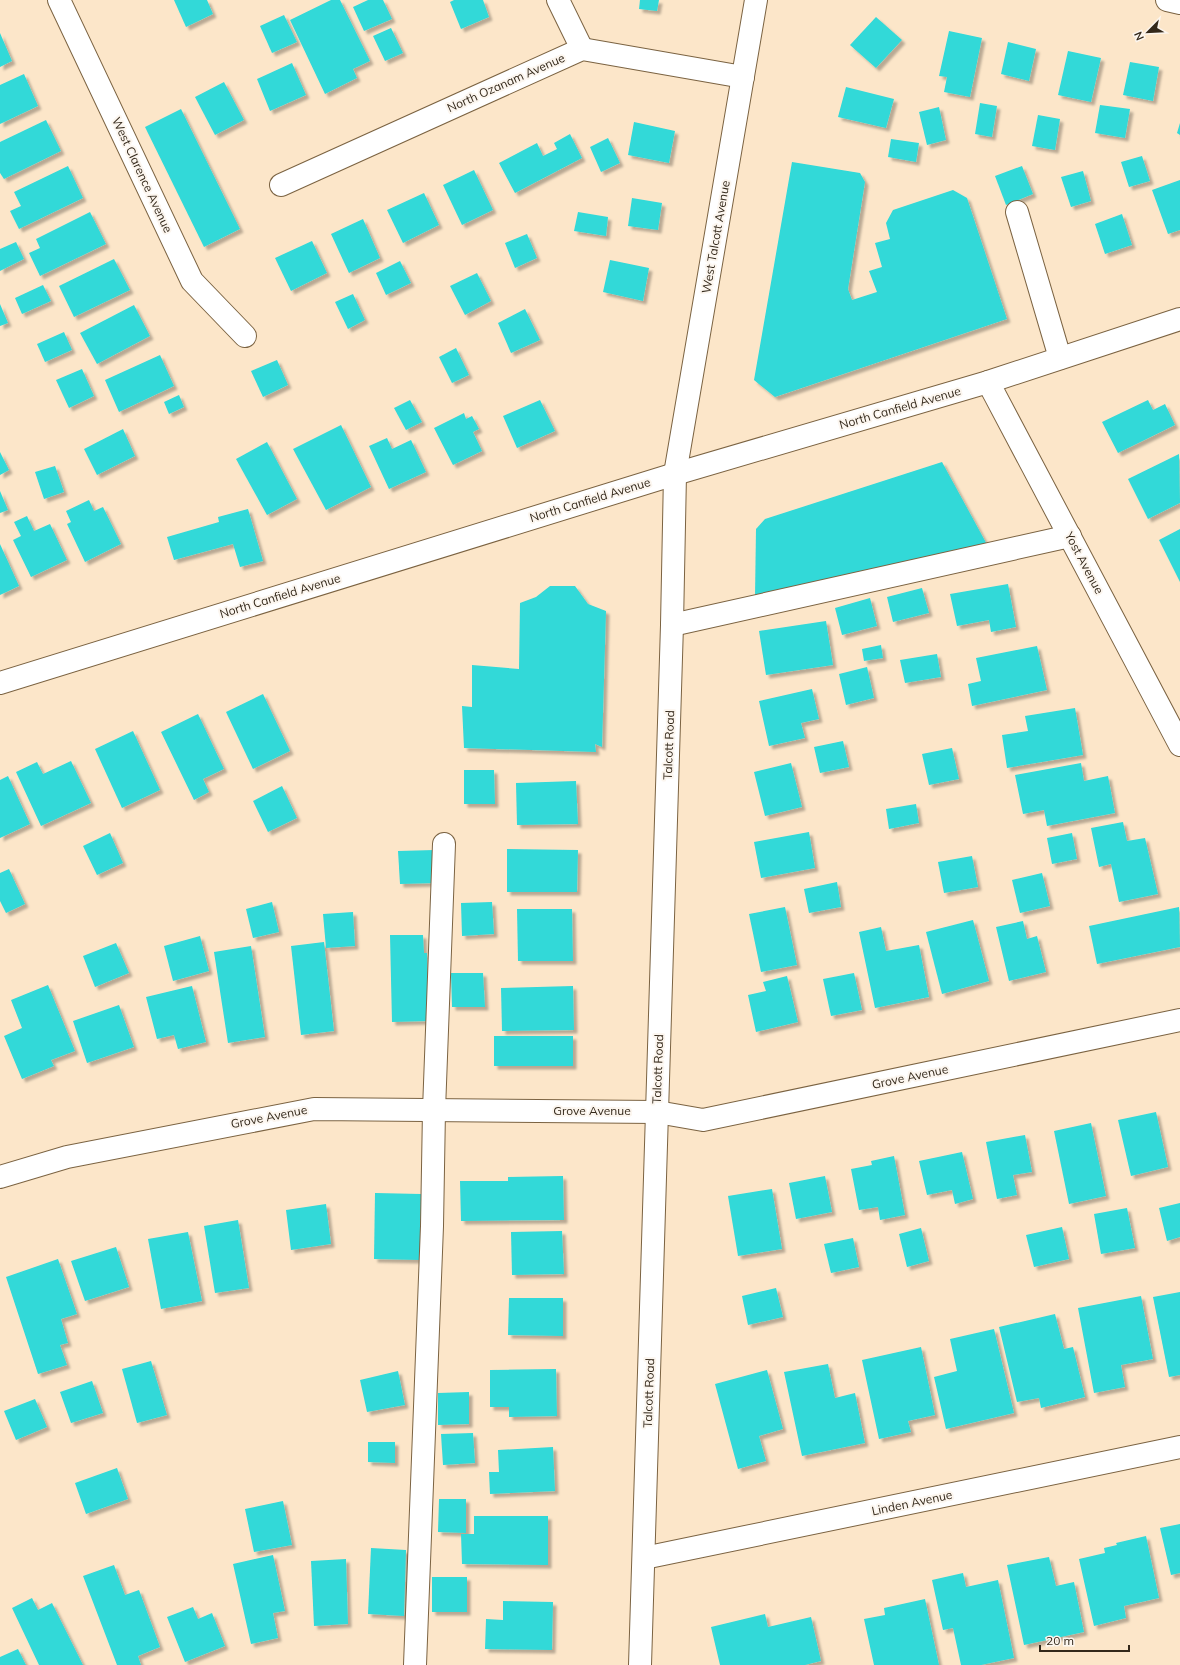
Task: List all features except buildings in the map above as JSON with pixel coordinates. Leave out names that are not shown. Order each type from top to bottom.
[{"type":"street","name":"West Clarence Avenue","points":[[58,0],[192,281],[245,336]]},
{"type":"street","points":[[558,0],[582,49],[743,77]]},
{"type":"street","name":"West Talcott Avenue","points":[[675,474],[756,0]]},
{"type":"street","points":[[1167,0],[1180,3]]},
{"type":"street","name":"North Ozanam Avenue","points":[[281,185],[582,49]]},
{"type":"street","points":[[1017,212],[1060,358]]},
{"type":"street","name":"North Canfield Avenue","points":[[0,683],[675,474],[988,382],[1180,319]]},
{"type":"street","name":"Yost Avenue","points":[[988,382],[1180,745]]},
{"type":"street","name":"Talcott Road","points":[[640,1665],[672,625],[675,474]]},
{"type":"street","points":[[672,625],[1070,536]]},
{"type":"street","points":[[415,1665],[432,1234],[434,1110],[444,844]]},
{"type":"street","name":"Grove Avenue","points":[[0,1177],[67,1157],[314,1109],[657,1112],[703,1120],[1180,1020]]},
{"type":"street","name":"Linden Avenue","points":[[644,1558],[1180,1447]]}]
